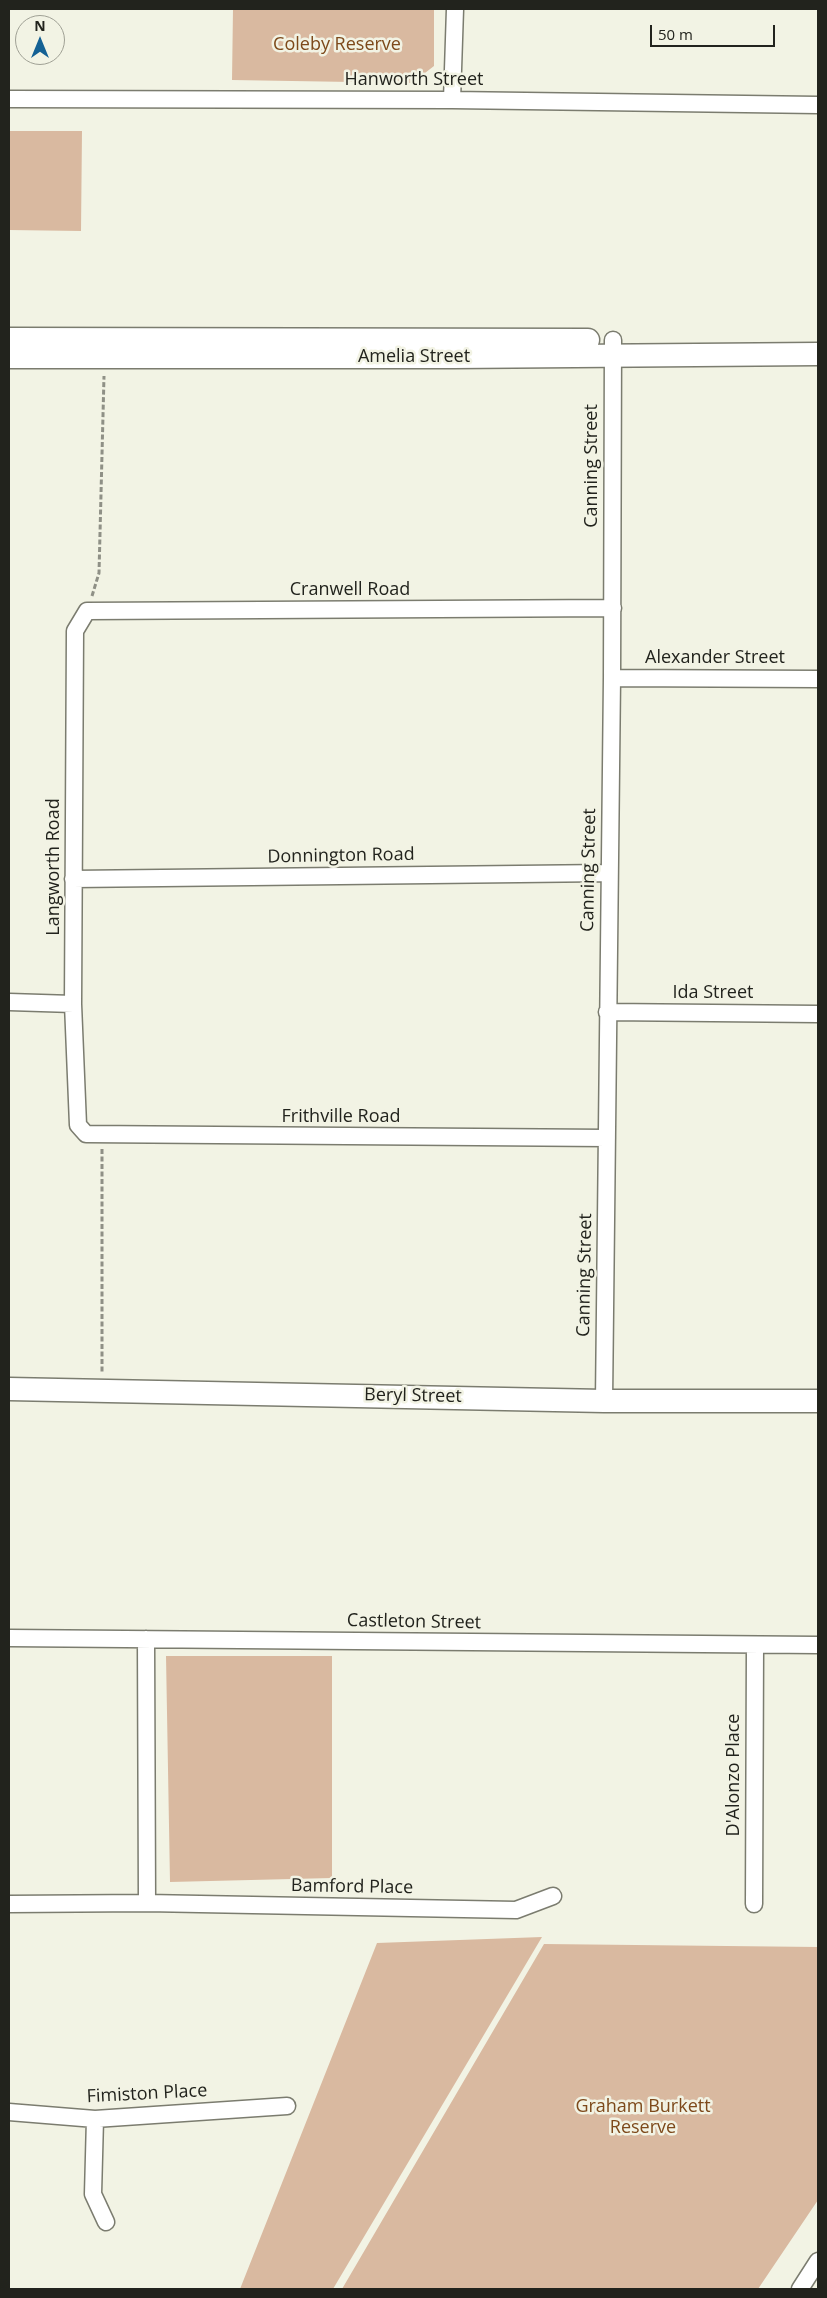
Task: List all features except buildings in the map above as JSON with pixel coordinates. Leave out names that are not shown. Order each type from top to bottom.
[{"type":"main road","name":"Amelia Street","points":[[9,339],[612,348],[818,354]]},
{"type":"main road","name":"Amelia Street","points":[[9,357],[612,348],[818,340]]},
{"type":"main road","name":"Beryl Street","points":[[9,1389],[102,1389],[604,1401],[818,1401]]},
{"type":"street","points":[[452,100],[455,9]]},
{"type":"street","name":"Hanworth Street","points":[[9,99],[452,100],[818,105]]},
{"type":"street","name":"Canning Street","points":[[604,1401],[608,873],[613,608],[612,348]]},
{"type":"street","name":"Cranwell Road","points":[[87,611],[613,608]]},
{"type":"street","name":"Langworth Road","points":[[78,1125],[73,1004],[75,631],[87,611]]},
{"type":"street","name":"Alexander Street","points":[[612,678],[818,679]]},
{"type":"street","name":"Donnington Road","points":[[73,879],[608,873]]},
{"type":"street","points":[[9,1002],[73,1004]]},
{"type":"street","name":"Ida Street","points":[[607,1012],[818,1014]]},
{"type":"street","name":"Frithville Road","points":[[78,1125],[86,1134],[102,1136],[607,1138]]},
{"type":"street","name":"Castleton Street","points":[[9,1638],[755,1646],[818,1645]]},
{"type":"street","points":[[146,1639],[147,1903]]},
{"type":"street","name":"D'Alonzo Place","points":[[754,1904],[755,1646]]},
{"type":"street","name":"Bamford Place","points":[[9,1904],[147,1903],[516,1910],[553,1896]]},
{"type":"street","name":"Fimiston Place","points":[[9,2112],[95,2119],[288,2106]]},
{"type":"street","points":[[95,2119],[93,2194],[106,2222]]},
{"type":"street","points":[[800,2289],[818,2261]]},
{"type":"path","points":[[87,611],[99,573],[104,370]]},
{"type":"path","points":[[102,1136],[102,1389]]},
{"type":"green space","name":"Coleby Reserve","points":[[233,9],[434,9],[434,66],[412,83],[232,80]]},
{"type":"green space","points":[[9,131],[82,131],[81,231],[9,230]]},
{"type":"green space","points":[[166,1656],[332,1656],[332,1878],[170,1882]]},
{"type":"green space","points":[[542,1937],[333,2289],[240,2289],[377,1943]]},
{"type":"green space","name":"Graham Burkett Reserve","points":[[544,1944],[818,1947],[818,2200],[758,2289],[342,2289]]}]
